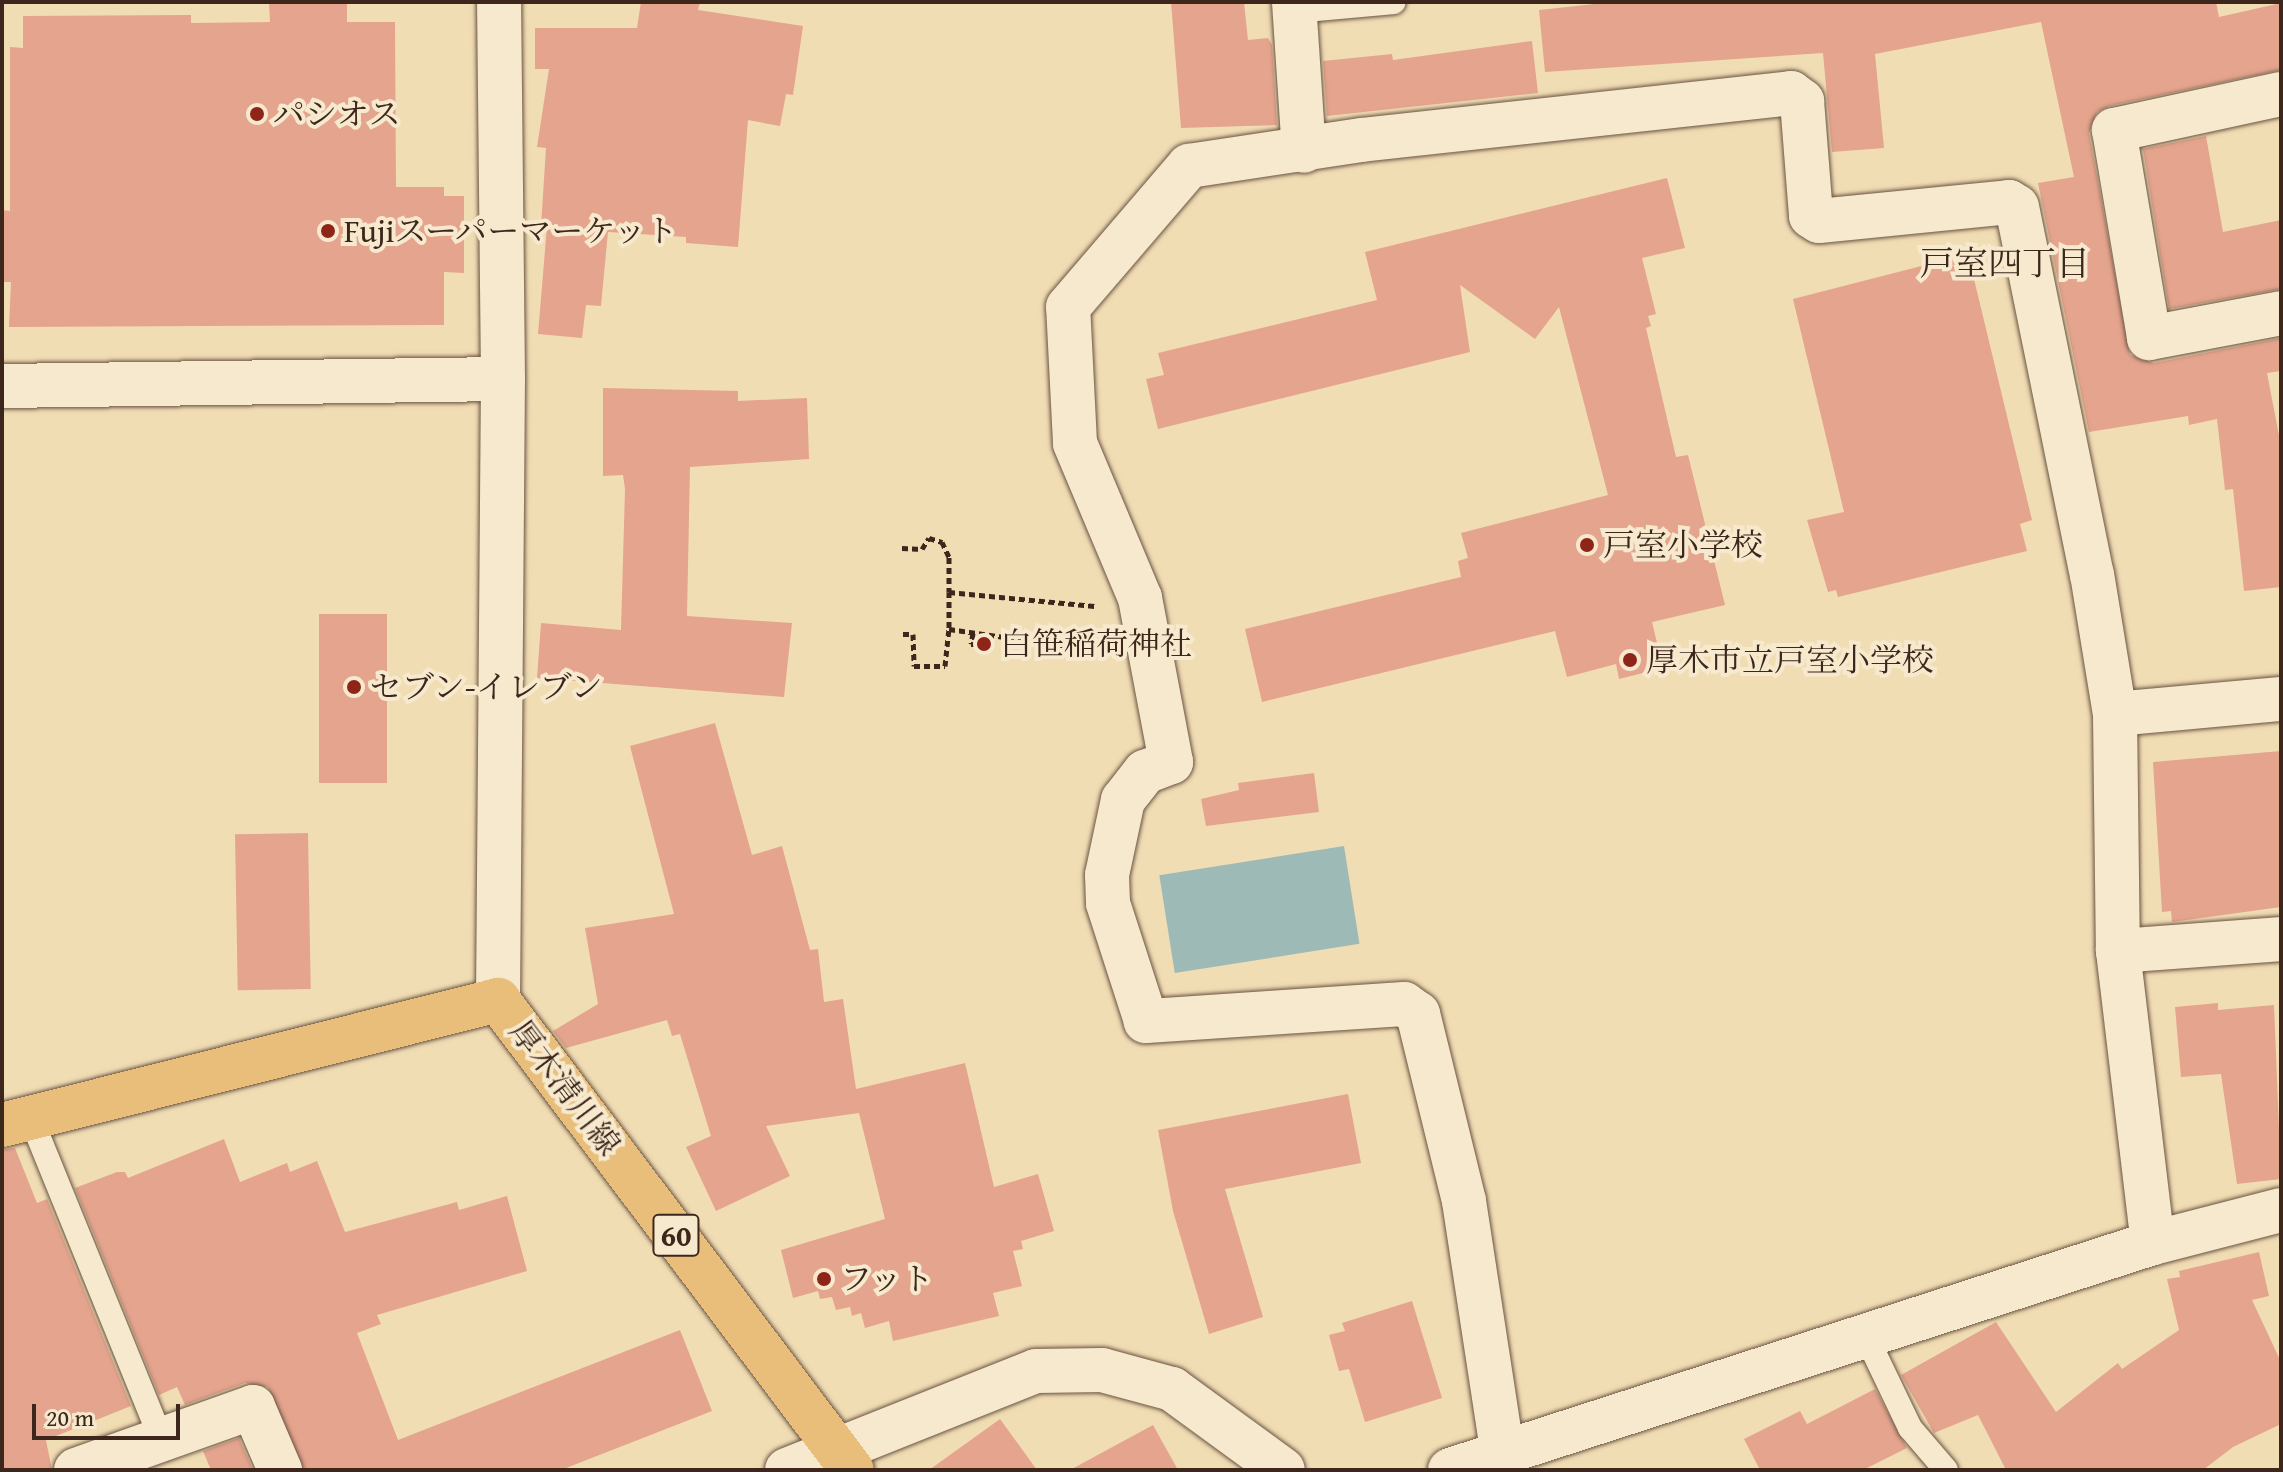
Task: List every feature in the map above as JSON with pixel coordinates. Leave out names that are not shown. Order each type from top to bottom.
[{"type":"main road","name":"厚木清川線","points":[[16,1120],[498,1000],[844,1460]]},
{"type":"street","points":[[498,1000],[503,379],[499,2]]},
{"type":"street","points":[[1295,7],[1304,151]]},
{"type":"street","points":[[1503,1456],[1464,1201],[1418,1014],[1404,1004],[1146,1021],[1108,903],[1107,875],[1123,800],[1145,772],[1171,762],[1146,626],[1075,443],[1068,307],[1189,166],[1361,140],[1791,93],[1802,101],[1811,216],[1819,221],[2009,202],[2017,207],[2092,574],[2115,714],[2118,951],[2153,1243]]},
{"type":"street","points":[[2281,94],[2114,130],[2149,338],[2281,313]]},
{"type":"street","points":[[2,386],[503,379]]},
{"type":"street","points":[[2115,714],[2281,699]]},
{"type":"street","points":[[2118,951],[2281,939]]},
{"type":"street","points":[[1450,1470],[1503,1456],[2153,1243],[2281,1210]]},
{"type":"street","points":[[787,1470],[844,1460],[1036,1371],[1102,1370],[1172,1389],[1283,1470]]},
{"type":"street","points":[[76,1470],[253,1407],[280,1470]]},
{"type":"lane","points":[[1295,7],[1394,2]]},
{"type":"lane","points":[[16,1120],[161,1439]]},
{"type":"lane","points":[[1866,1336],[1910,1428],[1946,1470]]},
{"type":"path","points":[[902,548],[922,549],[929,538],[942,542],[949,557],[949,629],[945,666],[914,666],[913,634],[903,634]]},
{"type":"path","points":[[949,592],[1146,626]]},
{"type":"path","points":[[949,629],[1060,645],[1146,626]]},
{"type":"path","points":[[973,633],[971,644],[976,644]]},
{"type":"water","points":[[1344,846],[1359,944],[1175,973],[1159,875]]},
{"type":"building","points":[[269,2],[347,2],[347,22],[395,22],[396,187],[444,187],[444,196],[464,196],[464,273],[444,272],[444,325],[9,327],[11,282],[2,282],[2,210],[10,211],[10,47],[23,48],[23,16],[191,15],[191,23],[270,22]]},
{"type":"building","points":[[641,2],[700,2],[698,10],[803,26],[793,95],[786,94],[780,126],[748,120],[738,247],[686,243],[686,237],[608,232],[601,306],[586,305],[582,338],[538,334],[547,226],[541,226],[546,148],[537,147],[549,69],[535,69],[535,28],[637,28]]},
{"type":"building","points":[[1171,2],[1244,2],[1248,40],[1268,38],[1272,45],[1277,125],[1181,128]]},
{"type":"building","points":[[1613,2],[2216,2],[2219,17],[2281,3],[2281,70],[2109,106],[2097,112],[2089,133],[2130,355],[2154,363],[2281,338],[2281,371],[2267,373],[2281,446],[2281,587],[2244,591],[2233,489],[2225,490],[2217,419],[2189,425],[2188,416],[2089,432],[2038,183],[2074,177],[2041,22],[1875,54],[1884,148],[1832,152],[1823,53],[1545,72],[1539,10]]},
{"type":"building","points":[[1532,41],[1538,93],[1327,116],[1323,61],[1392,54],[1393,60]]},
{"type":"building","points":[[2206,136],[2223,232],[2281,220],[2281,289],[2169,309],[2143,149]]},
{"type":"building","points":[[1667,178],[1685,248],[1642,258],[1656,314],[1648,316],[1651,326],[1646,328],[1676,457],[1688,455],[1725,605],[1652,622],[1663,668],[1619,679],[1616,664],[1567,677],[1555,631],[1262,702],[1245,629],[1461,577],[1458,561],[1468,558],[1461,533],[1608,495],[1559,307],[1535,339],[1460,285],[1470,352],[1158,429],[1146,379],[1164,375],[1158,353],[1377,300],[1365,252]]},
{"type":"building","points":[[1968,254],[2032,520],[2020,524],[2027,551],[1838,597],[1836,590],[1828,592],[1807,520],[1844,512],[1793,299]]},
{"type":"building","points":[[603,388],[738,391],[738,401],[807,398],[809,459],[690,467],[687,616],[792,623],[784,697],[537,678],[541,623],[621,630],[625,489],[623,475],[603,476]]},
{"type":"building","points":[[319,614],[387,614],[387,783],[319,783]]},
{"type":"building","points":[[715,723],[752,855],[782,846],[810,950],[818,949],[824,1002],[843,999],[856,1089],[965,1063],[994,1187],[1038,1174],[1054,1231],[1021,1241],[1023,1249],[1013,1251],[1022,1286],[993,1293],[999,1316],[893,1341],[889,1321],[865,1328],[861,1313],[852,1316],[850,1307],[836,1310],[832,1297],[820,1299],[818,1291],[793,1298],[781,1250],[885,1219],[859,1113],[766,1126],[790,1176],[716,1211],[686,1147],[711,1136],[680,1034],[672,1036],[667,1020],[566,1048],[553,1031],[598,1004],[585,928],[674,914],[630,746]]},
{"type":"building","points":[[2281,751],[2281,907],[2172,922],[2171,911],[2162,912],[2153,762]]},
{"type":"building","points":[[1314,773],[1319,812],[1206,826],[1201,799],[1239,790],[1238,783]]},
{"type":"building","points":[[308,833],[311,989],[238,990],[235,834]]},
{"type":"building","points":[[2218,1003],[2218,1010],[2274,1005],[2281,1179],[2237,1184],[2221,1074],[2181,1077],[2175,1007]]},
{"type":"building","points":[[1348,1094],[1361,1163],[1225,1189],[1263,1317],[1209,1334],[1173,1211],[1158,1130]]},
{"type":"building","points":[[224,1139],[240,1182],[287,1163],[290,1172],[317,1161],[345,1232],[457,1202],[459,1210],[507,1196],[527,1271],[377,1315],[381,1324],[357,1333],[398,1440],[680,1330],[712,1411],[561,1470],[304,1470],[268,1387],[245,1383],[185,1405],[177,1387],[159,1395],[75,1188],[117,1172],[125,1172],[128,1178]]},
{"type":"building","points":[[15,1148],[37,1203],[47,1199],[131,1406],[46,1440],[52,1470],[2,1470],[2,1149]]},
{"type":"building","points":[[2259,1252],[2269,1296],[2252,1300],[2281,1362],[2281,1424],[2233,1447],[2203,1470],[2006,1470],[1978,1415],[1934,1433],[1901,1375],[1996,1322],[2056,1412],[2118,1363],[2122,1369],[2179,1330],[2167,1279],[2180,1277],[2179,1271]]},
{"type":"building","points":[[1412,1301],[1442,1398],[1365,1422],[1349,1369],[1339,1371],[1329,1335],[1345,1331],[1342,1323]]},
{"type":"building","points":[[1875,1389],[1907,1448],[1863,1470],[1760,1470],[1744,1439],[1800,1411],[1807,1424]]},
{"type":"building","points":[[1000,1419],[1037,1470],[929,1470]]},
{"type":"building","points":[[1153,1425],[1178,1470],[1070,1470]]},
{"type":"building","points":[[239,1438],[253,1470],[211,1470],[203,1451]]},
{"type":"place","name":"パシオス","points":[[257,114]]},
{"type":"place","name":"Fujiスーパーマーケット","points":[[328,231]]},
{"type":"place","name":"戸室小学校","points":[[1587,545]]},
{"type":"place","name":"白笹稲荷神社","points":[[984,644]]},
{"type":"place","name":"厚木市立戸室小学校","points":[[1630,660]]},
{"type":"place","name":"セブン-イレブン","points":[[354,687]]},
{"type":"place","name":"フット","points":[[824,1279]]},
{"type":"district","name":"戸室四丁目","points":[[2005,263]]}]
